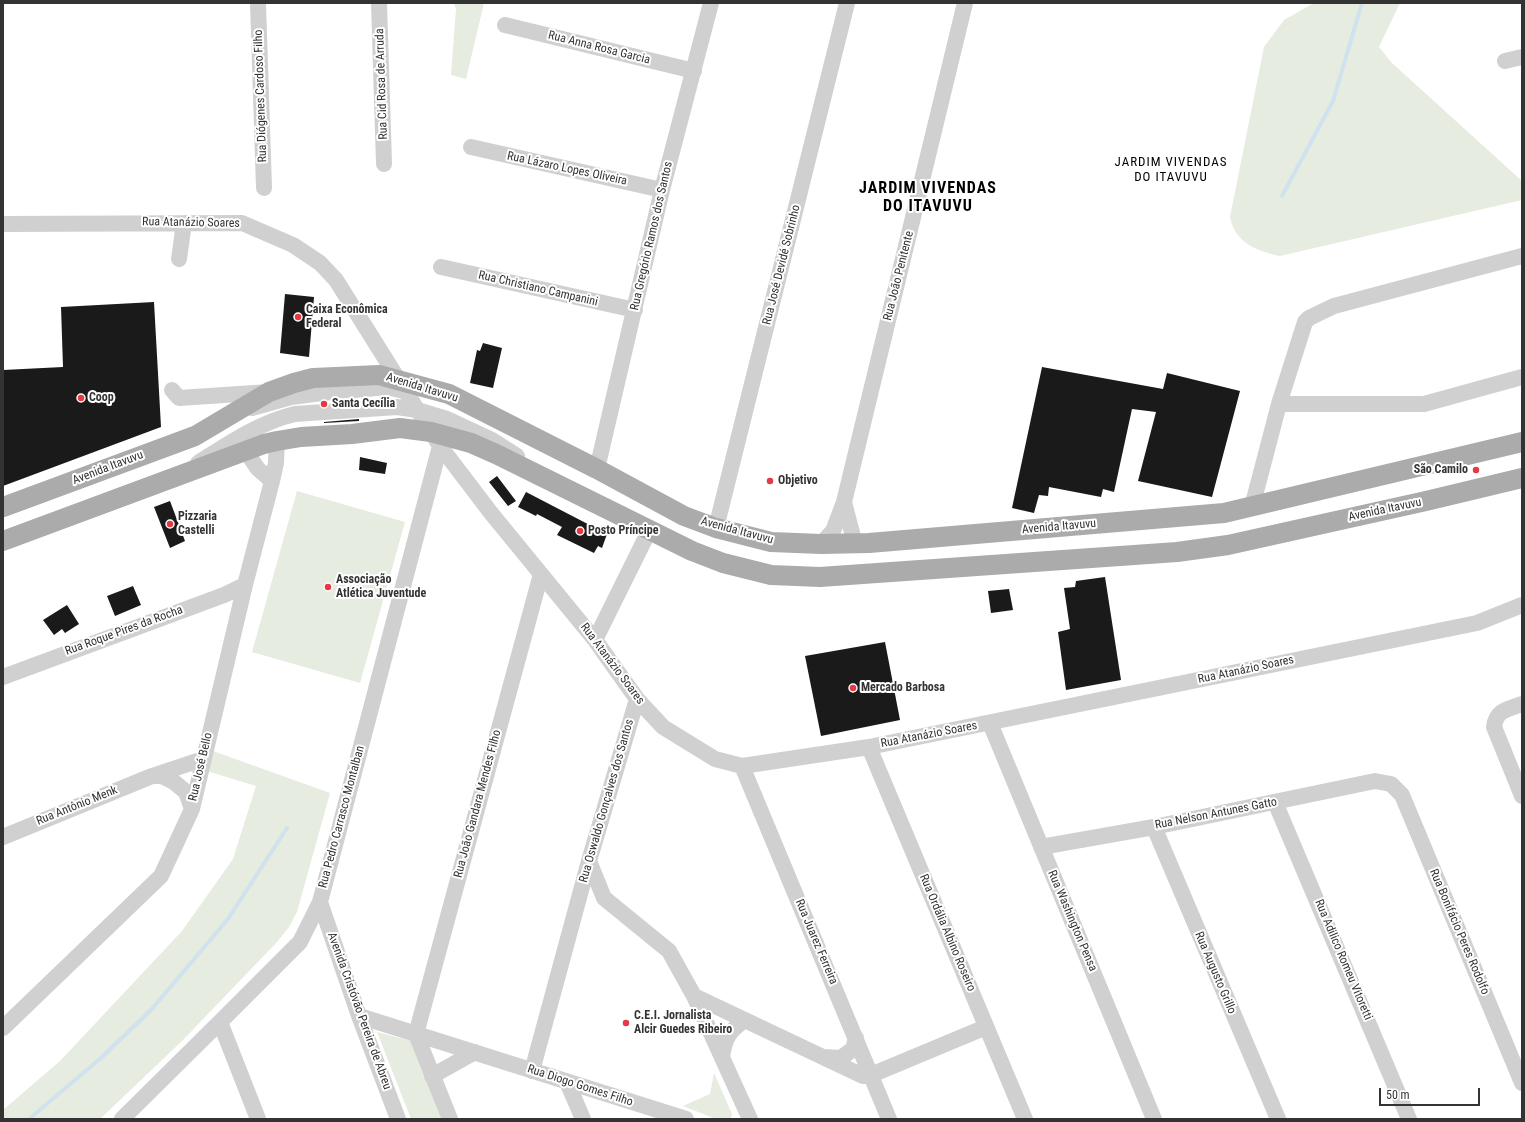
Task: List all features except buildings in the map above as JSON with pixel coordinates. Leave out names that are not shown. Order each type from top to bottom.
[{"type":"main road","name":"Avenida Itavuvu","points":[[3,507],[195,436],[269,392],[294,382],[313,378],[379,375],[402,386],[449,394],[597,469],[684,516],[716,528],[771,542],[856,544],[1224,513],[1522,442]]},
{"type":"main road","name":"Avenida Itavuvu","points":[[3,541],[245,450],[277,440],[352,434],[400,428],[436,439],[470,443],[496,454],[692,551],[723,563],[771,575],[820,577],[1177,552],[1228,545],[1522,478]]},
{"type":"main road","points":[[646,495],[654,509],[650,529]]},
{"type":"street","name":"Rua Diógenes Cardoso Filho","points":[[258,3],[264,188]]},
{"type":"street","name":"Rua Cid Rosa de Arruda","points":[[379,3],[384,164]]},
{"type":"street","name":"Rua Gregório Ramos dos Santos","points":[[597,469],[662,190],[711,3]]},
{"type":"street","name":"Rua José Devidé Sobrinho","points":[[716,528],[847,3]]},
{"type":"street","name":"Rua João Penitente","points":[[822,544],[833,531],[844,502],[965,3]]},
{"type":"street","name":"Rua Anna Rosa Garcia","points":[[505,25],[694,71]]},
{"type":"street","points":[[1505,60],[1522,57]]},
{"type":"street","name":"Rua Lázaro Lopes Oliveira","points":[[471,148],[662,190]]},
{"type":"street","points":[[179,260],[184,222]]},
{"type":"street","name":"Rua Atanázio Soares","points":[[3,224],[184,222],[242,223],[293,244],[320,263],[336,280],[436,439],[491,513],[595,640],[636,699],[664,727],[715,759],[742,766],[869,747],[1477,623],[1522,605]]},
{"type":"street","points":[[1252,507],[1279,404],[1305,322],[1334,306],[1522,256]]},
{"type":"street","name":"Rua Christiano Campanini","points":[[441,267],[635,310]]},
{"type":"street","points":[[1279,404],[1424,404],[1522,377]]},
{"type":"street","points":[[234,414],[291,397],[402,386]]},
{"type":"street","points":[[172,390],[179,398],[269,392]]},
{"type":"street","points":[[176,476],[228,444],[268,422],[285,416],[397,407],[417,410],[447,419],[492,440],[570,490]]},
{"type":"street","name":"Rua Pedro Carrasco Montalban","points":[[122,1119],[300,942],[320,902],[436,439]]},
{"type":"street","name":"Rua José Bello","points":[[3,1028],[161,876],[192,809],[245,585],[276,463],[277,440]]},
{"type":"street","points":[[245,450],[258,469],[272,480]]},
{"type":"street","name":"Rua João Penitente","points":[[844,502],[856,544]]},
{"type":"street","points":[[595,640],[650,529]]},
{"type":"street","name":"Rua João Gandara Mendes Filho","points":[[416,1034],[541,574]]},
{"type":"street","name":"Rua Roque Pires da Rocha","points":[[3,677],[224,595],[245,585]]},
{"type":"street","name":"Rua Oswaldo Gonçalves dos Santos","points":[[532,1070],[589,861],[636,699]]},
{"type":"street","points":[[1522,704],[1499,713],[1495,720],[1494,727],[1522,796]]},
{"type":"street","name":"Rua Washington Pensa","points":[[990,723],[1154,1119]]},
{"type":"street","name":"Rua Ordália Albino Roseiro","points":[[869,747],[1024,1119]]},
{"type":"street","name":"Rua Antônio Menk","points":[[3,837],[152,776],[203,759]]},
{"type":"street","name":"Rua Juarez Ferreira","points":[[742,766],[889,1119]]},
{"type":"street","points":[[152,776],[162,776],[174,782],[186,792],[192,809]]},
{"type":"street","name":"Rua Nelson Antunes Gatto","points":[[1041,847],[1154,827],[1375,781],[1391,784]]},
{"type":"street","name":"Rua Bonifácio Peres Rodolfo","points":[[1391,784],[1402,795],[1522,1083]]},
{"type":"street","name":"Rua Adilico Romeu Vitoretti","points":[[1275,802],[1409,1119]]},
{"type":"street","name":"Rua Augusto Grillo","points":[[1154,827],[1278,1119]]},
{"type":"street","points":[[589,861],[604,898],[669,951],[694,996],[750,1119]]},
{"type":"street","name":"Rua Oswaldo Gonçalves dos Santos","points":[[578,903],[588,899],[604,898]]},
{"type":"street","name":"Avenida Cristóvão Pereira de Abreu","points":[[320,902],[359,1016],[398,1119]]},
{"type":"street","points":[[694,996],[863,1076],[871,1075],[986,1027]]},
{"type":"street","name":"Rua Diogo Gomes Filho","points":[[359,1016],[686,1119]]},
{"type":"street","points":[[722,1058],[723,1047],[733,1028],[745,1020]]},
{"type":"street","points":[[220,1022],[258,1119]]},
{"type":"street","points":[[416,1034],[450,1119]]},
{"type":"street","points":[[821,1056],[841,1058],[853,1049],[856,1038]]},
{"type":"street","points":[[432,1076],[475,1052]]},
{"type":"street","points":[[567,1082],[583,1119]]},
{"type":"shaded area","points":[[454,3],[484,3],[466,79],[451,75],[456,9]]},
{"type":"shaded area","points":[[1314,3],[1400,3],[1379,47],[1392,63],[1522,181],[1522,200],[1280,256],[1255,248],[1242,239],[1233,226],[1230,217],[1264,47],[1284,20]]},
{"type":"shaded area","name":"Associação Atlética Juventude","points":[[297,491],[405,522],[360,683],[252,652]]},
{"type":"shaded area","points":[[213,751],[330,793],[297,912],[289,927],[277,942],[182,1041],[100,1119],[3,1119],[3,1110],[60,1061],[182,931],[233,859],[256,786],[207,771]]},
{"type":"shaded area","points":[[377,1032],[412,1041],[443,1119],[411,1119]]},
{"type":"shaded area","points":[[714,1073],[732,1114],[731,1119],[716,1119],[683,1106],[710,1094]]},
{"type":"waterway","points":[[1282,196],[1333,101],[1362,3]]},
{"type":"waterway","points":[[29,1119],[101,1058],[152,1009],[228,919],[287,828]]},
{"type":"place","name":"Caixa Econômica Federal","points":[[298,317]]},
{"type":"place","name":"Coop","points":[[81,398]]},
{"type":"place","name":"Santa Cecília","points":[[324,404]]},
{"type":"place","name":"São Camilo","points":[[1476,470]]},
{"type":"place","name":"Objetivo","points":[[770,481]]},
{"type":"place","name":"Pizzaria Castelli","points":[[170,524]]},
{"type":"place","name":"Posto Príncipe","points":[[580,531]]},
{"type":"place","name":"Associação Atlética Juventude","points":[[328,587]]},
{"type":"place","name":"Mercado Barbosa","points":[[853,688]]},
{"type":"place","name":"C.E.I. Jornalista Alcir Guedes Ribeiro","points":[[626,1023]]},
{"type":"district","name":"JARDIM VIVENDAS DO ITAVUVU","points":[[1171,170]]},
{"type":"district","name":"JARDIM VIVENDAS DO ITAVUVU","points":[[928,198]]}]
